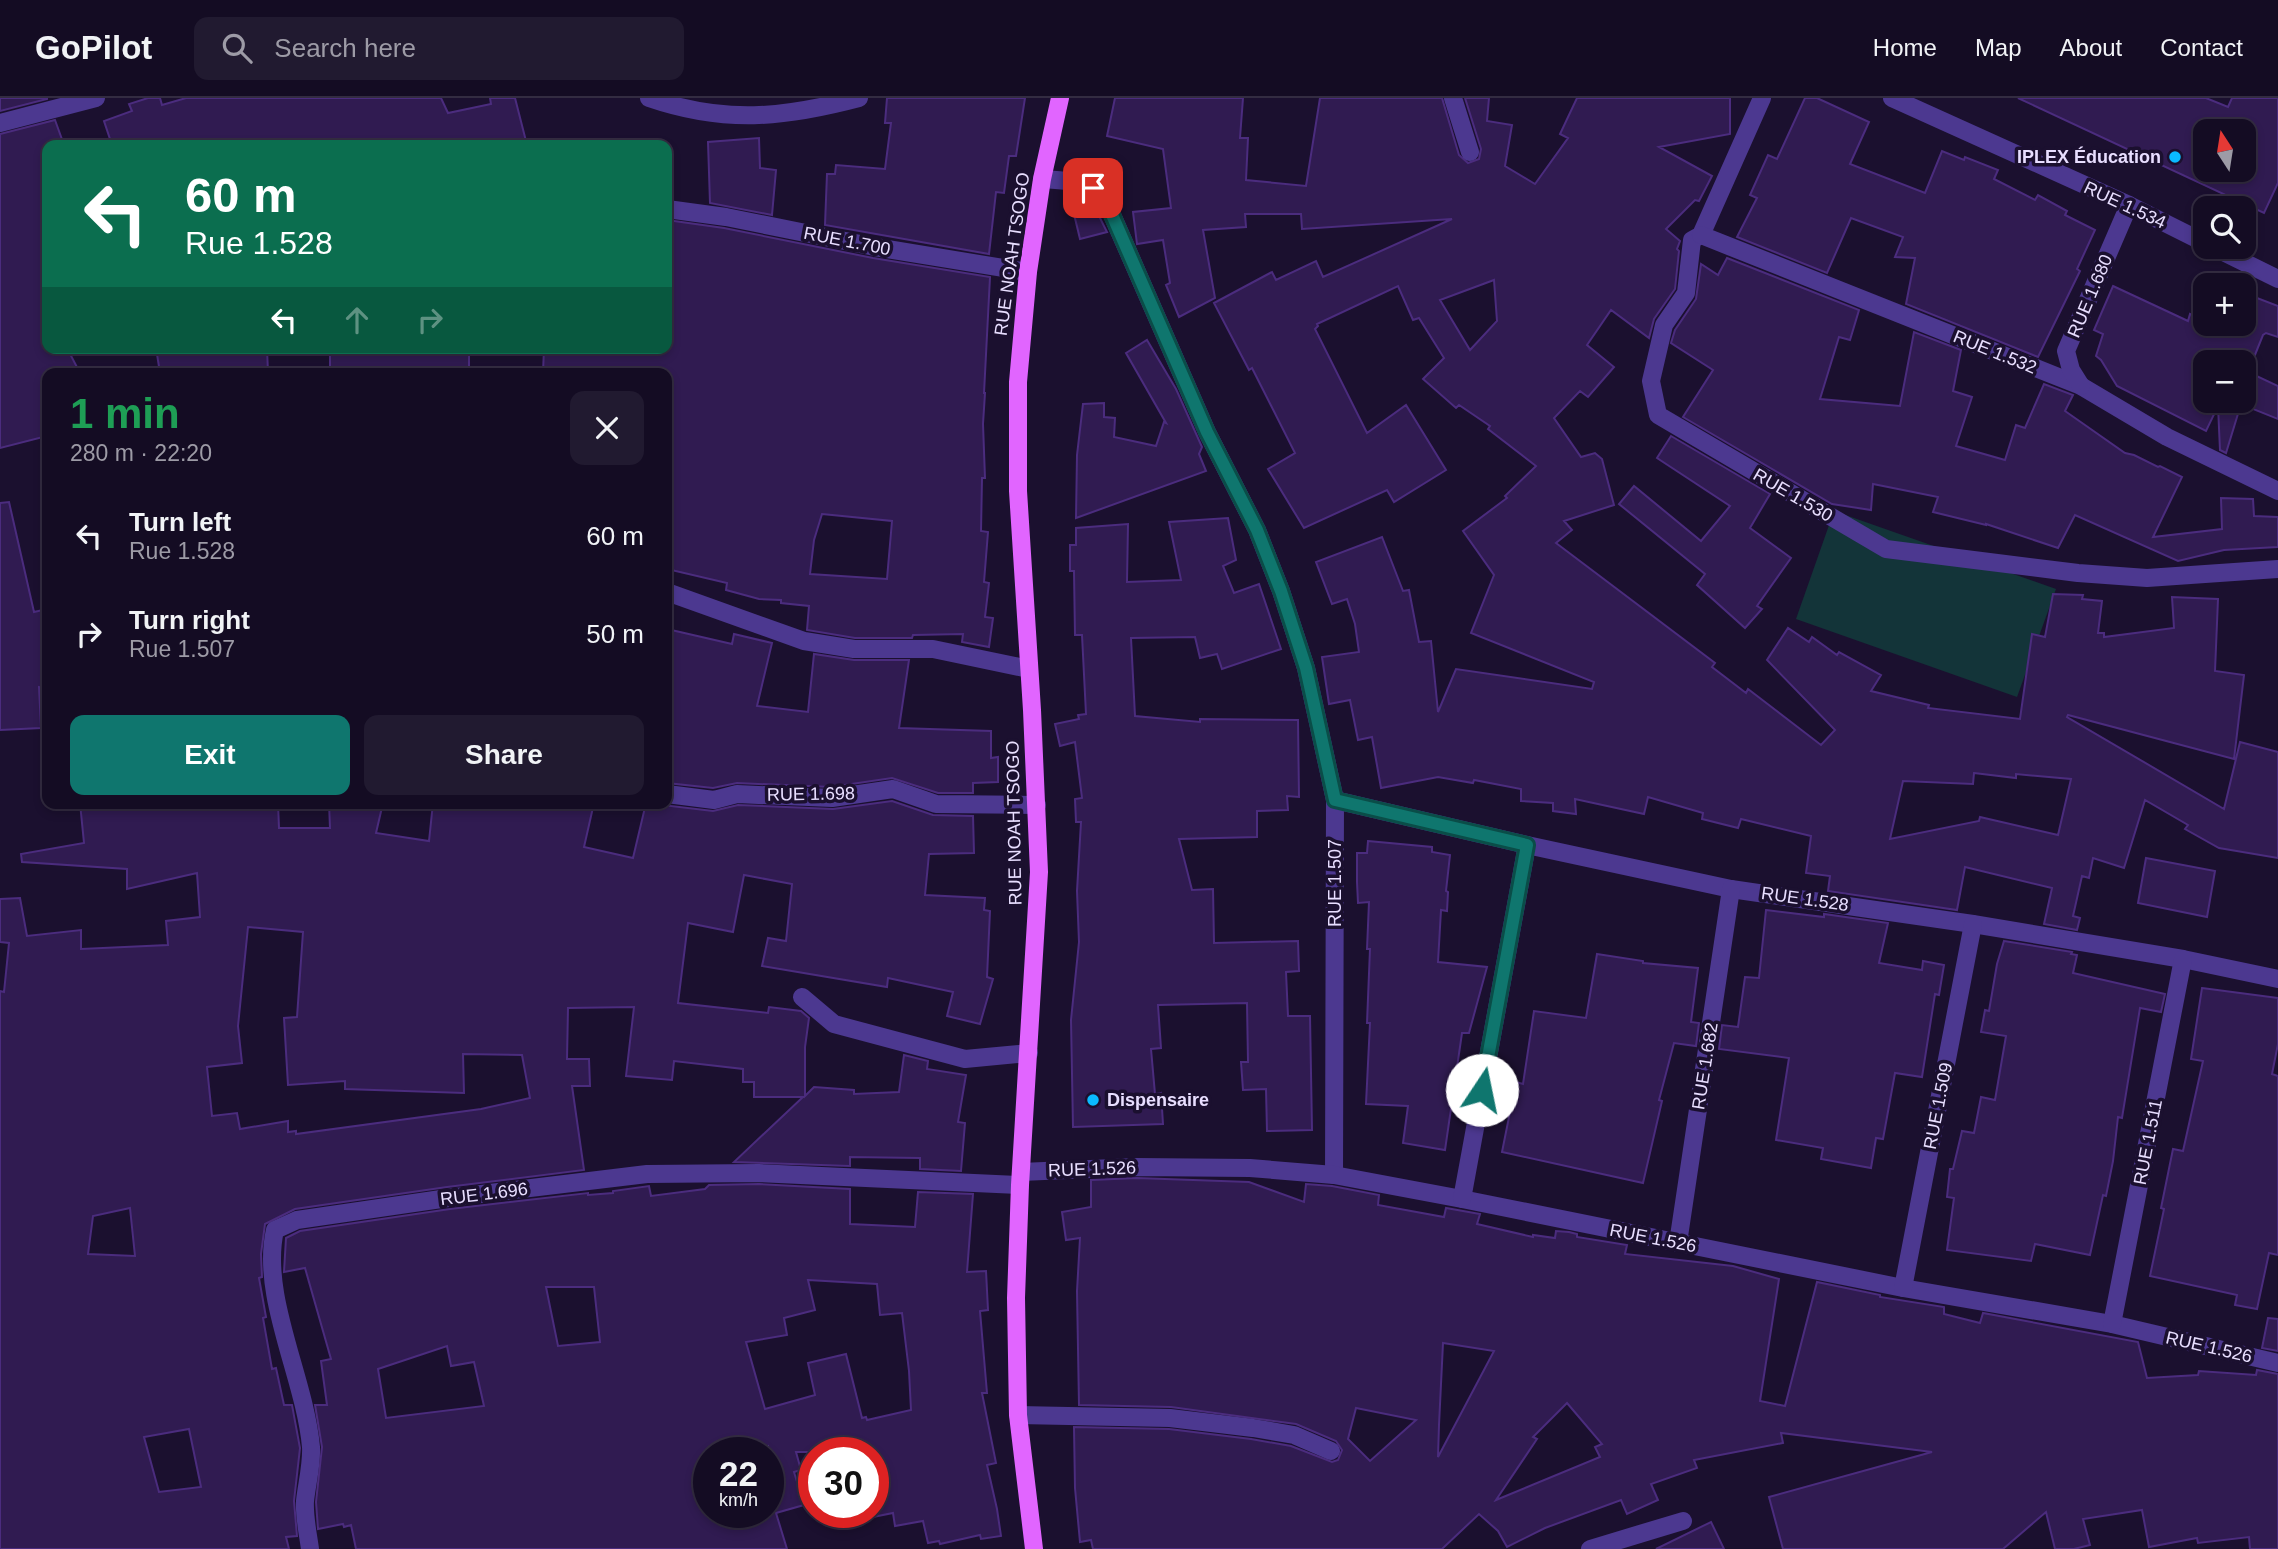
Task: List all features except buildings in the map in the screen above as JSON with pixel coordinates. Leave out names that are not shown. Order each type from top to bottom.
[{"type":"main road","name":"RUE NOAH TSOGO","points":[[1034,1549],[1017,1415],[1016,1298],[1020,1178],[1039,872],[1018,491],[1018,382],[1028,272],[1042,179],[1060,98]]},
{"type":"street","points":[[0,122],[96,98]]},
{"type":"street","points":[[649,98],[727,116],[777,115],[859,98]]},
{"type":"street","points":[[1453,98],[1470,152]]},
{"type":"street","name":"RUE 1.530","points":[[1762,98],[1701,235],[1692,240],[1686,293],[1664,325],[1651,381],[1658,415],[1886,548],[2078,573],[2147,578],[2278,569]]},
{"type":"street","name":"RUE 1.534","points":[[1892,98],[2129,205],[2193,237]]},
{"type":"street","name":"RUE 1.507","points":[[1042,179],[1079,182],[1093,188],[1106,201],[1207,432],[1257,530],[1281,591],[1306,668],[1335,800],[1334,1175]]},
{"type":"street","name":"RUE 1.680","points":[[2081,386],[2071,370],[2066,351],[2129,205]]},
{"type":"street","name":"RUE 1.700","points":[[672,210],[1028,272]]},
{"type":"street","name":"RUE 1.532","points":[[1701,235],[2081,386],[2167,438],[2278,491]]},
{"type":"street","points":[[2237,259],[2278,279]]},
{"type":"street","points":[[672,594],[804,641],[855,649],[933,649],[1029,669]]},
{"type":"street","name":"RUE 1.698","points":[[672,795],[714,800],[737,794],[832,798],[892,789],[936,804],[1037,806]]},
{"type":"street","name":"RUE 1.528","points":[[1335,800],[1731,889],[1973,924],[2183,959],[2278,979]]},
{"type":"street","points":[[1462,1199],[1527,845]]},
{"type":"street","name":"RUE 1.682","points":[[1678,1243],[1731,889]]},
{"type":"street","name":"RUE 1.509","points":[[1903,1287],[1973,924]]},
{"type":"street","name":"RUE 1.511","points":[[2112,1324],[2183,959]]},
{"type":"street","points":[[802,997],[834,1024],[965,1059],[1029,1053]]},
{"type":"street","name":"RUE 1.526","points":[[1020,1178],[1137,1167],[1225,1168],[1334,1175],[1903,1287],[2112,1324],[2278,1363]]},
{"type":"street","name":"RUE 1.696","points":[[310,1549],[305,1504],[311,1449],[300,1384],[274,1283],[271,1247],[275,1230],[297,1220],[461,1196],[647,1174],[760,1172],[1020,1178]]},
{"type":"street","points":[[1017,1415],[1170,1418],[1253,1427],[1294,1435],[1331,1451]]},
{"type":"street","points":[[1590,1549],[1683,1521]]},
{"type":"green space","points":[[1834,511],[2056,589],[2017,697],[1796,619]]},
{"type":"place","name":"IPLEX Éducation","points":[[2175,157]]},
{"type":"place","name":"Dispensaire","points":[[1093,1100]]},
{"type":"route","points":[[1093,188],[1106,201],[1207,432],[1265,550],[1306,668],[1335,800],[1527,845],[1482,1090]]}]
